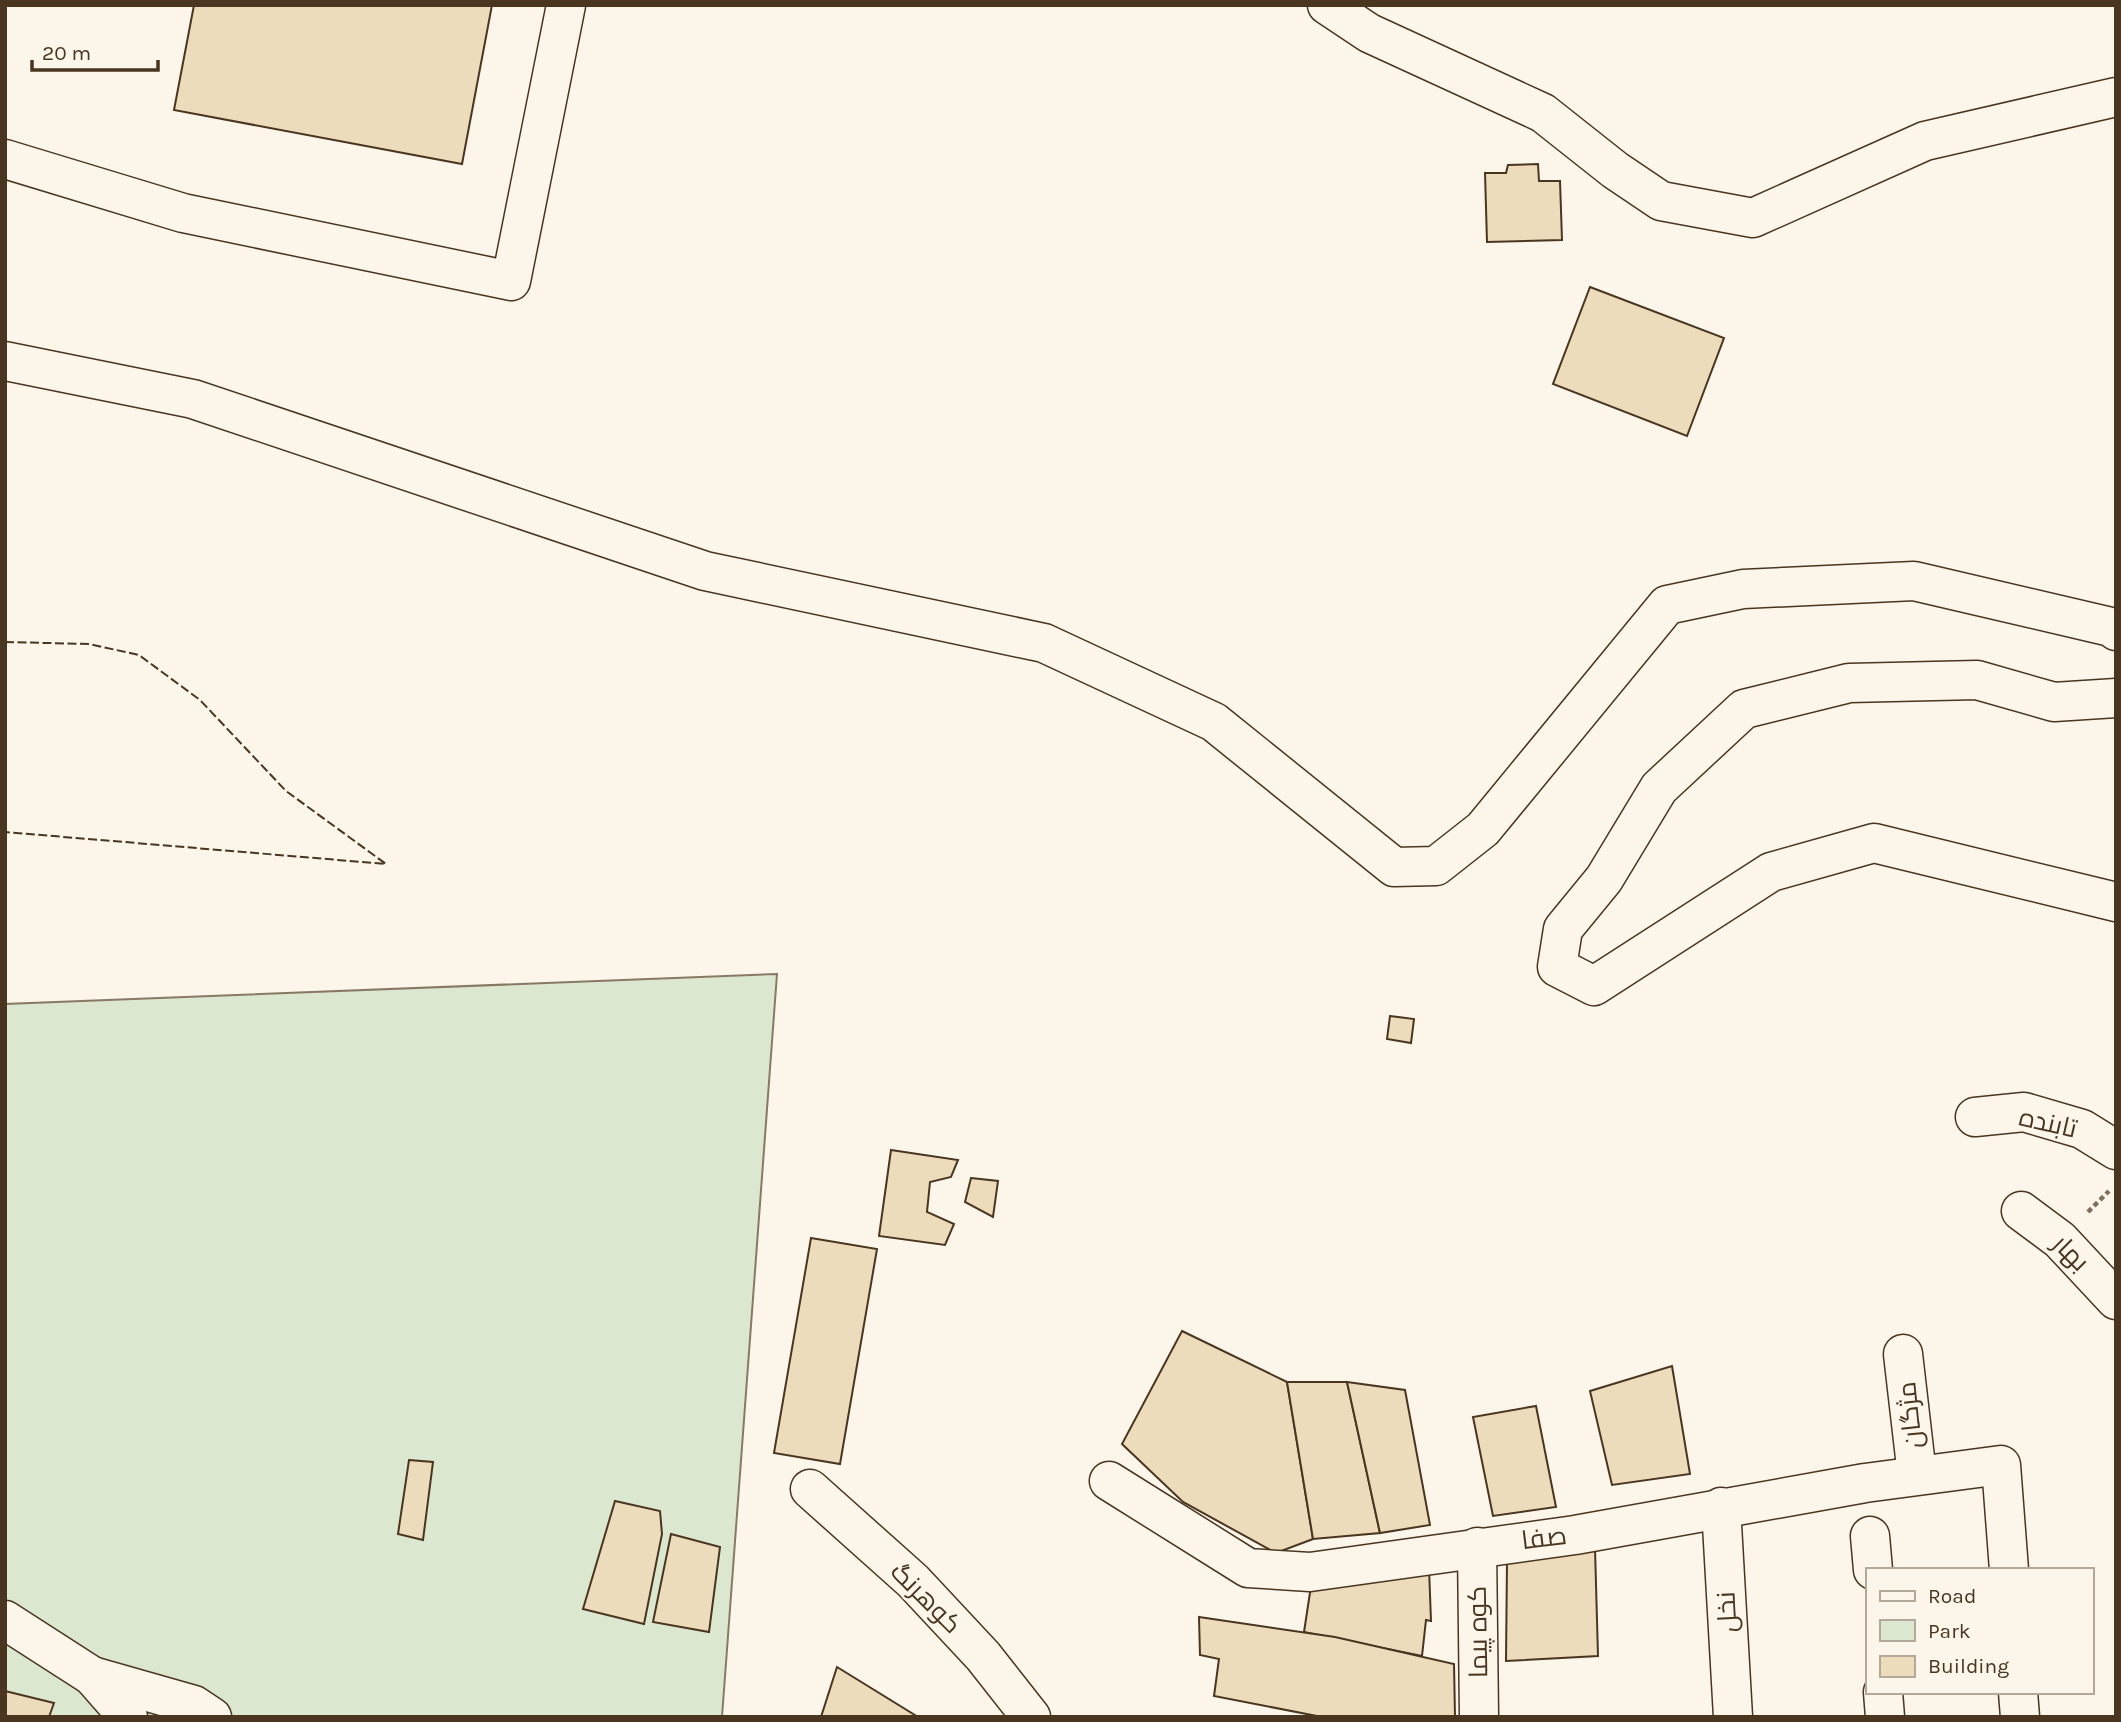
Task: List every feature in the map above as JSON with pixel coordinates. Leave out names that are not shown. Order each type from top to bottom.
[{"type":"street","points":[[5,159],[183,213],[511,281],[566,5]]},
{"type":"street","points":[[1327,5],[1369,33],[1543,114],[1615,170],[1661,201],[1753,218],[1925,141],[2116,97]]},
{"type":"street","points":[[5,361],[192,399],[705,571],[1044,643],[1214,722],[1394,867],[1436,866],[1483,829],[1667,606],[1743,589],[1914,581],[2111,627],[2116,631]]},
{"type":"street","points":[[2116,698],[2054,702],[1977,680],[1849,683],[1744,709],[1659,788],[1604,879],[1563,929],[1557,967],[1594,986],[1771,872],[1874,843],[2116,902]]},
{"type":"street","name":"تابنده","points":[[1975,1117],[2024,1112],[2082,1129],[2116,1150]]},
{"type":"street","name":"بهار","points":[[2021,1212],[2060,1240],[2116,1300]]},
{"type":"street","name":"مژگان","points":[[1903,1354],[1917,1475]]},
{"type":"street","name":"صفا","points":[[1109,1481],[1248,1568],[1310,1572],[1575,1535],[1721,1507],[1917,1475],[2001,1465],[2009,1568]]},
{"type":"street","name":"کوهرنگ","points":[[810,1489],[913,1581],[983,1656],[1031,1717]]},
{"type":"street","name":"نخل","points":[[1721,1507],[1733,1717]]},
{"type":"street","name":"کوه پیما","points":[[1477,1547],[1479,1717]]},
{"type":"street","points":[[5,1620],[92,1676],[128,1717]]},
{"type":"street","points":[[92,1676],[194,1705],[212,1717]]},
{"type":"street","points":[[1883,1694],[1885,1717]]},
{"type":"street","points":[[2018,1694],[2020,1717]]},
{"type":"green space","points":[[777,974],[722,1717],[5,1717],[5,1004]]},
{"type":"building","points":[[194,5],[492,5],[462,164],[174,110]]},
{"type":"building","points":[[1538,164],[1539,181],[1560,181],[1562,240],[1487,242],[1485,173],[1506,173],[1508,165]]},
{"type":"building","points":[[1590,287],[1724,338],[1687,436],[1553,384]]},
{"type":"building","points":[[1390,1016],[1414,1019],[1411,1043],[1387,1039]]},
{"type":"building","points":[[891,1150],[958,1160],[951,1177],[930,1182],[927,1212],[954,1224],[945,1245],[879,1236]]},
{"type":"building","points":[[971,1178],[998,1181],[993,1217],[965,1202]]},
{"type":"building","points":[[811,1238],[877,1249],[840,1464],[774,1453]]},
{"type":"building","points":[[1182,1331],[1287,1382],[1313,1539],[1276,1553],[1183,1502],[1122,1444]]},
{"type":"building","points":[[1672,1366],[1690,1474],[1612,1485],[1590,1391]]},
{"type":"building","points":[[1287,1382],[1347,1382],[1380,1533],[1313,1539]]},
{"type":"building","points":[[1347,1382],[1405,1390],[1430,1525],[1380,1533]]},
{"type":"building","points":[[1536,1406],[1556,1507],[1493,1516],[1473,1417]]},
{"type":"building","points":[[409,1460],[433,1462],[423,1540],[398,1534]]},
{"type":"building","points":[[615,1501],[660,1511],[662,1534],[644,1624],[583,1609]]},
{"type":"building","points":[[671,1534],[720,1547],[709,1632],[653,1622]]},
{"type":"building","points":[[1595,1548],[1598,1656],[1506,1661],[1507,1561]]},
{"type":"building","points":[[1429,1568],[1431,1621],[1426,1620],[1422,1656],[1304,1632],[1311,1586]]},
{"type":"building","points":[[1199,1617],[1335,1637],[1454,1664],[1455,1717],[1322,1717],[1214,1696],[1219,1659],[1200,1655]]},
{"type":"building","points":[[837,1667],[918,1717],[821,1717]]},
{"type":"building","points":[[5,1691],[54,1703],[49,1717],[5,1717]]},
{"type":"fence","points":[[5,642],[89,644],[139,655],[200,700],[286,791],[386,864],[5,832]]}]
